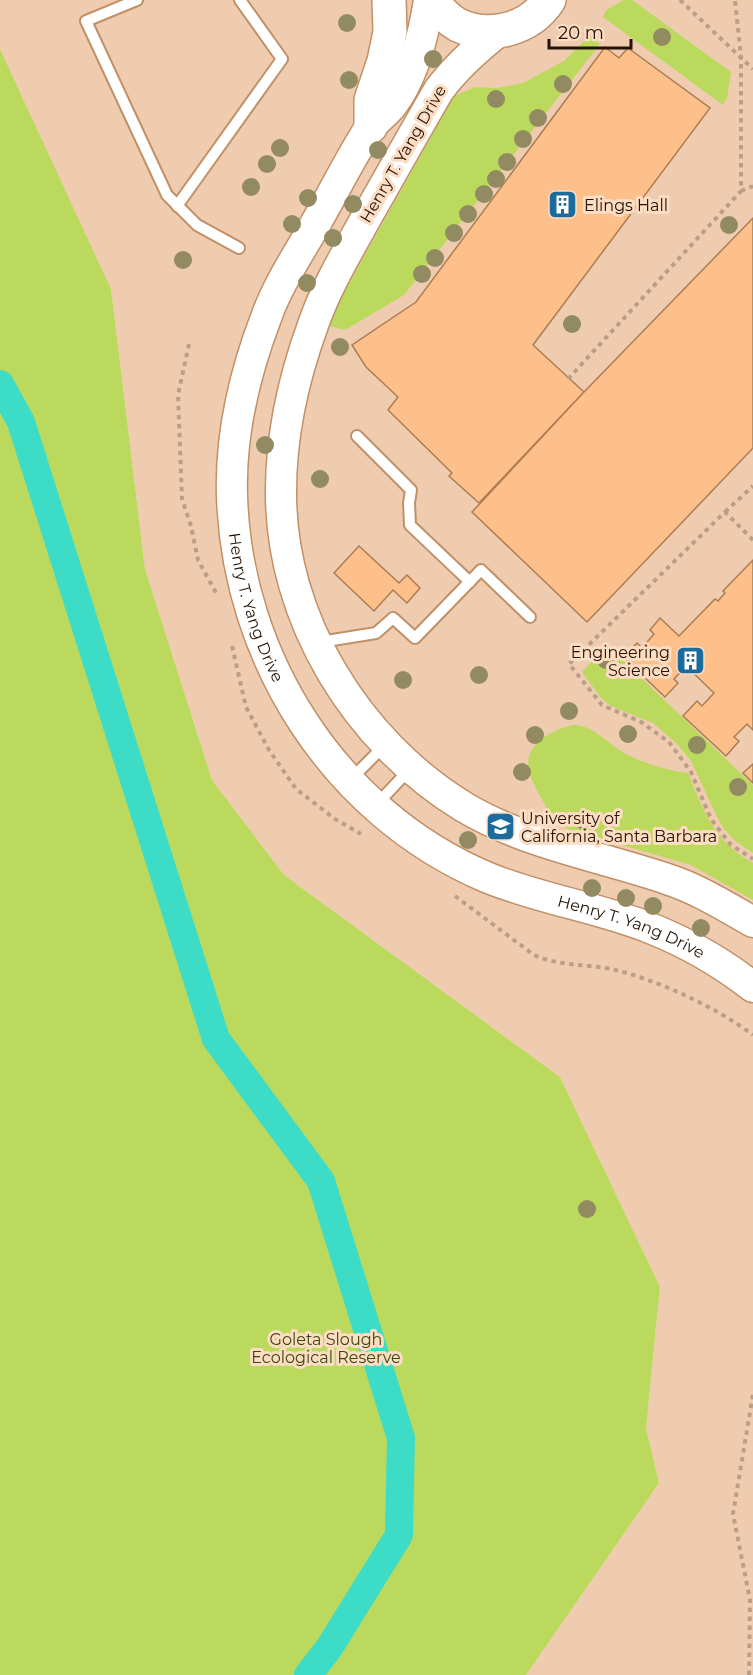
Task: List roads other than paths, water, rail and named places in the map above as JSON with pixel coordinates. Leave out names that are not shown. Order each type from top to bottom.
[{"type":"main road","points":[[371,126],[371,100],[384,61],[390,32],[389,0]]},
{"type":"main road","points":[[430,0],[443,15],[457,24],[473,30],[498,32],[520,26],[538,13],[549,0]]},
{"type":"main road","name":"Henry T. Yang Drive","points":[[430,0],[426,24],[412,68],[392,105],[371,126],[285,277],[252,355],[241,402],[234,452],[232,493],[235,536],[252,619],[282,688],[301,719],[329,758],[374,807],[446,857],[484,876],[518,889],[648,927],[698,949],[722,963],[753,987]]},
{"type":"main road","name":"Henry T. Yang Drive","points":[[498,32],[466,57],[439,90],[331,281],[313,323],[299,368],[289,416],[281,491],[290,568],[301,606],[316,642],[335,677],[357,709],[411,768],[463,806],[493,822],[523,835],[669,879],[707,896],[753,922]]},
{"type":"lane","points":[[137,0],[86,21],[166,195],[197,225],[239,248]]},
{"type":"lane","points":[[177,206],[282,59],[240,0]]},
{"type":"lane","points":[[357,436],[411,490],[410,525],[470,582]]},
{"type":"lane","points":[[316,642],[376,633],[393,618],[415,639],[481,570],[530,617]]},
{"type":"lane","points":[[349,781],[386,743]]},
{"type":"lane","points":[[374,807],[411,768]]},
{"type":"waterway","points":[[0,384],[21,422],[216,1039],[321,1181],[401,1438],[399,1535],[329,1648],[308,1675]]},
{"type":"place","name":"Elings Hall","points":[[563,205]]},
{"type":"place","name":"Engineering Science","points":[[691,661]]},
{"type":"place","name":"University of California, Santa Barbara","points":[[500,827]]},
{"type":"park label","name":"Goleta Slough Ecological Reserve","points":[[326,1348]]}]
